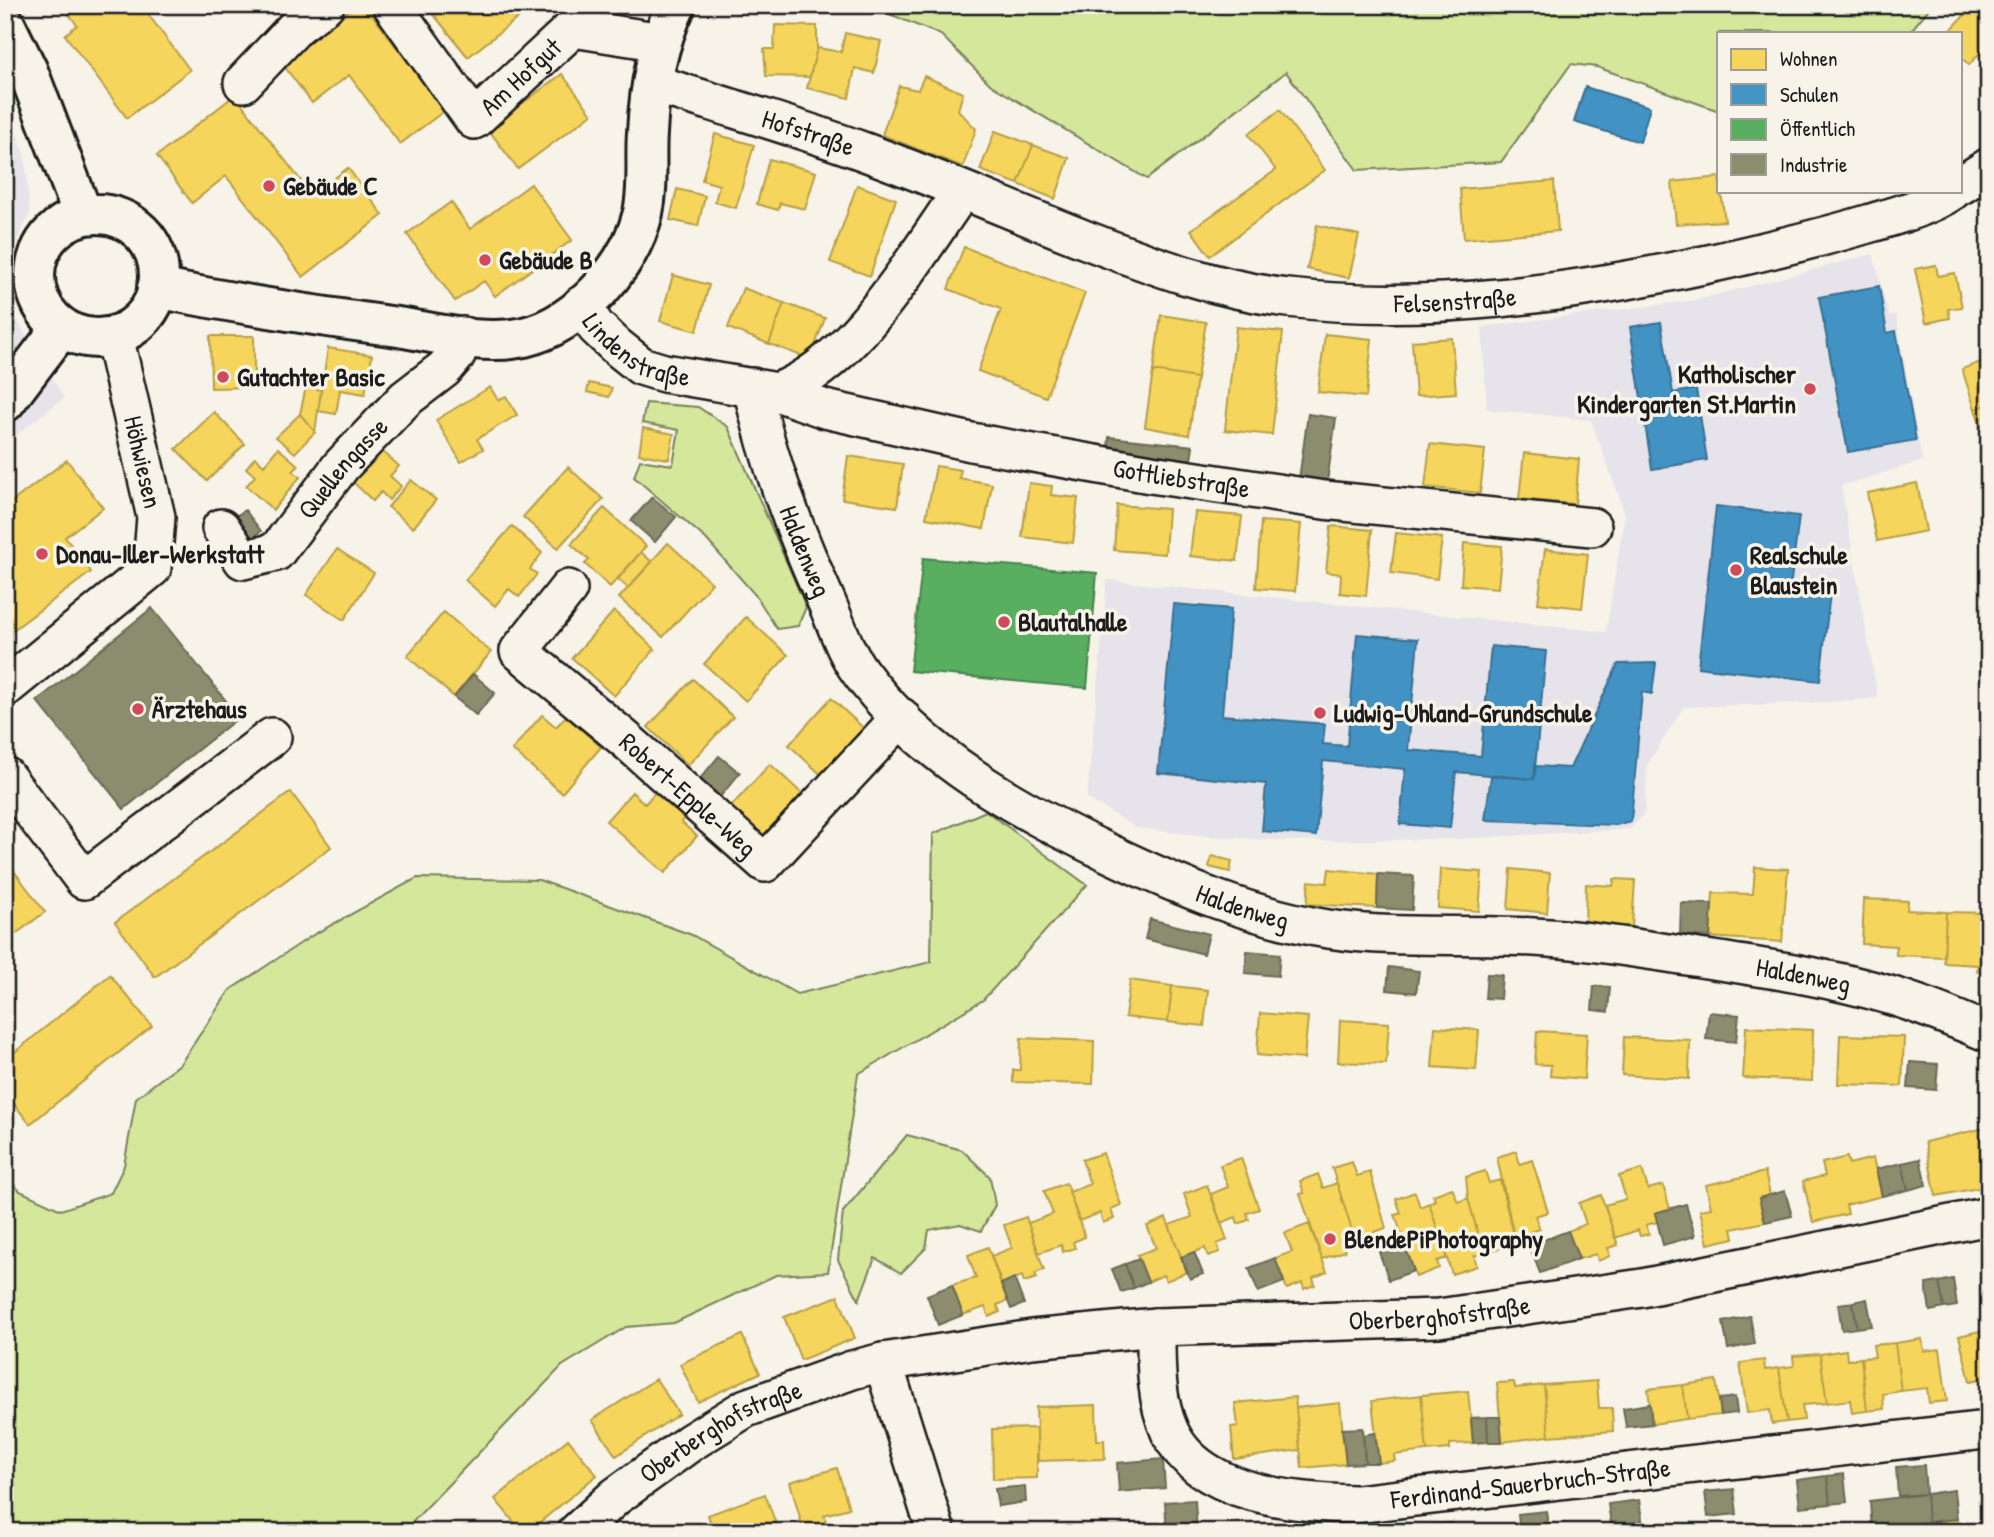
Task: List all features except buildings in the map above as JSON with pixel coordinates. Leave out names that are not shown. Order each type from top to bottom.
[{"type":"street","points":[[243,83],[297,26],[325,5]]},
{"type":"street","name":"Am Hofgut","points":[[392,5],[474,120],[573,28],[662,42]]},
{"type":"street","points":[[581,305],[610,279],[629,249],[643,213],[647,184],[646,134],[652,83],[662,42],[676,5]]},
{"type":"street","points":[[5,24],[28,71],[83,215]]},
{"type":"street","name":"Hofstraße","points":[[652,83],[865,152],[962,191]]},
{"type":"street","points":[[1962,184],[1989,167]]},
{"type":"street","points":[[764,389],[796,384],[812,374],[848,342],[879,306],[962,191]]},
{"type":"street","name":"Felsenstraße","points":[[962,191],[1120,253],[1204,281],[1285,298],[1352,303],[1423,303],[1510,296],[1692,267],[1814,241],[1900,215],[1950,192]]},
{"type":"street","points":[[103,214],[123,219],[140,231],[152,248],[158,268],[157,288],[149,309],[134,326],[114,335],[96,338],[78,335],[62,327],[47,313],[38,295],[34,274],[38,254],[48,237],[63,223],[83,215],[103,214]]},
{"type":"street","name":"Lindenstraße","points":[[157,288],[252,305],[463,336],[504,339],[524,337],[547,328],[581,305],[596,327],[641,366],[664,373],[764,389]]},
{"type":"street","points":[[5,402],[62,327]]},
{"type":"street","name":"Höhwiesen","points":[[5,688],[152,568],[156,517],[114,335]]},
{"type":"street","name":"Quellengasse","points":[[221,528],[243,560],[276,552],[341,466],[405,399],[450,362],[456,355],[463,336]]},
{"type":"street","name":"Gottliebstraße","points":[[764,389],[825,409],[971,442],[1151,474],[1324,499],[1592,527]]},
{"type":"street","name":"Haldenweg","points":[[764,389],[764,441],[799,539],[857,669],[883,701],[924,740],[979,783],[1041,821],[1138,867],[1199,892],[1264,915],[1326,929],[1386,935],[1550,938],[1697,958],[1803,975],[1888,995],[1989,1033]]},
{"type":"street","name":"Robert-Epple-Weg","points":[[568,589],[519,651],[626,740],[765,863],[901,718]]},
{"type":"street","points":[[5,776],[85,880],[272,737]]},
{"type":"street","name":"Oberberghofstraße","points":[[577,1532],[615,1497],[691,1442],[746,1408],[852,1370],[883,1362],[1032,1339],[1156,1327],[1439,1318],[1642,1288],[1989,1216]]},
{"type":"street","name":"Ferdinand-Sauerbruch-Straße","points":[[1156,1327],[1156,1367],[1160,1402],[1171,1433],[1188,1456],[1208,1474],[1241,1488],[1275,1497],[1316,1503],[1356,1504],[1978,1431]]},
{"type":"street","points":[[883,1362],[936,1532]]},
{"type":"shaded area","points":[[5,100],[25,156],[30,214],[16,242],[9,279],[12,312],[64,398],[5,444]]},
{"type":"shaded area","points":[[1873,254],[1889,316],[1896,315],[1922,461],[1841,486],[1878,698],[1684,707],[1647,765],[1645,813],[1630,829],[1457,839],[1287,841],[1136,828],[1087,798],[1107,580],[1606,632],[1625,513],[1591,420],[1487,409],[1482,327],[1697,300]]},
{"type":"green space","points":[[867,5],[1932,5],[1910,32],[1717,32],[1717,110],[1597,67],[1571,64],[1501,162],[1357,170],[1286,72],[1147,179],[991,85],[941,35]]},
{"type":"green space","points":[[646,403],[698,407],[728,427],[806,607],[798,626],[777,629],[757,597],[706,539],[634,477],[640,460],[673,465],[679,430],[642,423]]},
{"type":"green space","points":[[986,811],[1087,885],[983,1000],[858,1074],[828,1272],[776,1275],[674,1323],[626,1327],[562,1366],[403,1532],[5,1532],[5,1176],[20,1191],[61,1210],[111,1193],[124,1166],[136,1098],[180,1064],[230,990],[313,935],[417,878],[539,880],[692,935],[797,994],[931,962],[933,834]]},
{"type":"green space","points":[[907,1135],[962,1150],[990,1177],[995,1205],[981,1231],[960,1224],[929,1230],[926,1248],[901,1273],[875,1258],[859,1300],[838,1260],[843,1212]]},
{"type":"place","name":"Gebäude C","points":[[269,186]]},
{"type":"place","name":"Gebäude B","points":[[485,260]]},
{"type":"place","name":"Gutachter Basic","points":[[223,377]]},
{"type":"place","name":"Katholischer Kindergarten St.Martin","points":[[1810,389]]},
{"type":"place","name":"Donau-Iller-Werkstatt","points":[[42,554]]},
{"type":"place","name":"Realschule Blaustein","points":[[1736,570]]},
{"type":"place","name":"Blautalhalle","points":[[1004,622]]},
{"type":"place","name":"Ärztehaus","points":[[138,709]]},
{"type":"place","name":"Ludwig-Uhland-Grundschule","points":[[1320,713]]},
{"type":"place","name":"BlendePiPhotography","points":[[1330,1239]]}]
